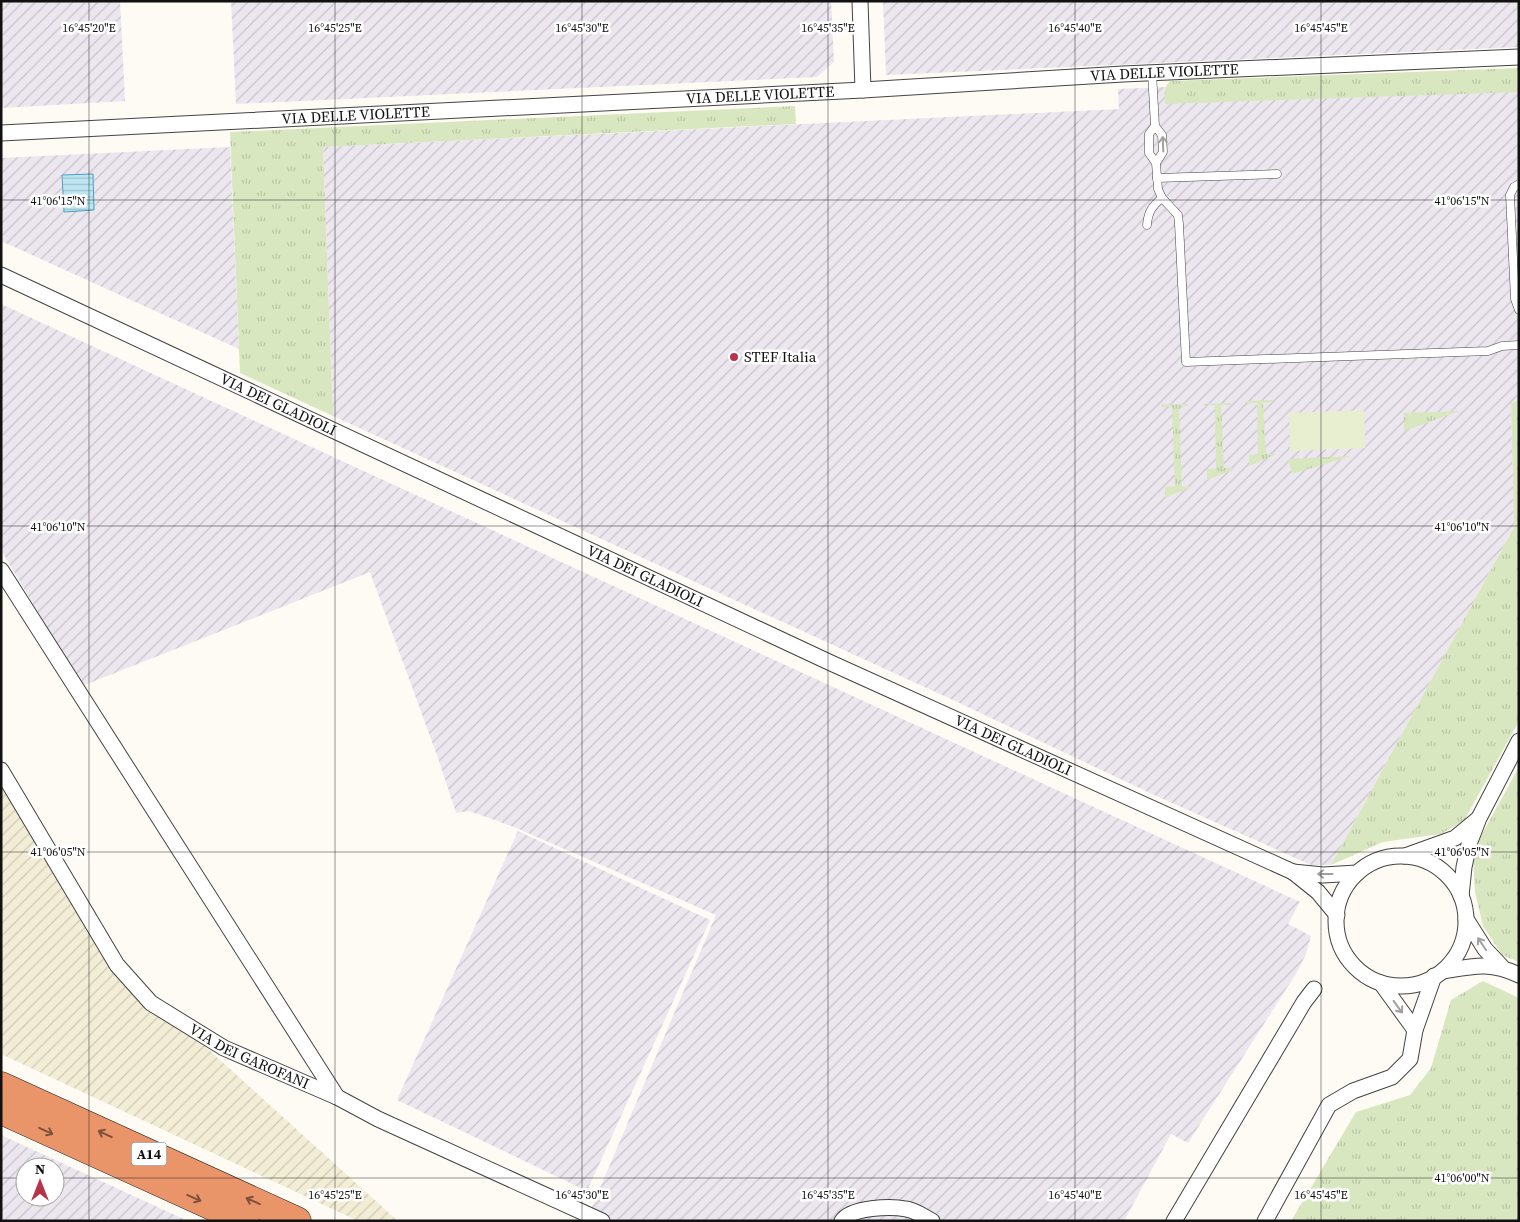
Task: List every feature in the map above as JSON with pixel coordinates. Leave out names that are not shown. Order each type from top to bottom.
[{"type":"highway","name":"A14","points":[[1,1086],[297,1221]]},
{"type":"highway","name":"A14","points":[[1,1110],[245,1221]]},
{"type":"street","points":[[860,1],[863,90]]},
{"type":"street","name":"VIA DELLE VIOLETTE","points":[[1,132],[863,90],[1152,72],[1519,57]]},
{"type":"street","name":"VIA DEI GLADIOLI","points":[[1,274],[831,663],[1293,872],[1318,892],[1337,916]]},
{"type":"street","points":[[1,570],[338,1097]]},
{"type":"street","points":[[1461,896],[1469,844],[1479,818],[1519,741]]},
{"type":"street","name":"VIA DEI GAROFANI","points":[[1,770],[117,965],[151,1004],[224,1048],[338,1097],[378,1119],[602,1221]]},
{"type":"street","points":[[1405,856],[1455,838],[1479,818]]},
{"type":"street","name":"VIA DEI GLADIOLI","points":[[1393,856],[1405,856],[1427,861],[1442,870],[1457,887],[1464,904],[1466,919],[1465,938],[1455,958],[1439,974],[1423,983],[1403,986],[1381,983],[1369,978],[1351,963],[1341,946],[1336,924],[1338,902],[1343,891],[1357,873],[1371,863],[1393,856]]},
{"type":"street","name":"VIA DEI GLADIOLI","points":[[1293,872],[1323,875],[1357,873]]},
{"type":"street","name":"VIA DEI GLADIOLI","points":[[1466,919],[1485,949],[1502,967]]},
{"type":"street","name":"VIA DEI GLADIOLI","points":[[1439,974],[1477,965],[1502,967],[1519,975]]},
{"type":"street","points":[[1265,1221],[1329,1104],[1353,1091],[1392,1077],[1410,1059],[1415,1030],[1439,974]]},
{"type":"street","points":[[1381,983],[1415,1030]]},
{"type":"street","points":[[1174,1221],[1304,1002],[1314,989]]},
{"type":"street","points":[[842,1221],[846,1216],[871,1208],[908,1209],[932,1221]]},
{"type":"lane","points":[[1152,72],[1154,126],[1149,134],[1149,153],[1156,164],[1158,189],[1162,198],[1178,215],[1186,362],[1488,351],[1502,346],[1519,345]]},
{"type":"lane","points":[[1154,126],[1162,135],[1163,152],[1156,164]]},
{"type":"lane","points":[[1157,178],[1277,174]]},
{"type":"lane","points":[[1519,184],[1514,187],[1510,195],[1515,299],[1519,310]]},
{"type":"lane","points":[[1147,225],[1148,215],[1152,206],[1162,198]]},
{"type":"shaded area","points":[[1,1],[120,1],[125,101],[1,108]]},
{"type":"shaded area","points":[[231,1],[831,1],[834,62],[817,77],[236,104]]},
{"type":"shaded area","points":[[883,1],[1519,1],[1519,47],[886,75]]},
{"type":"shaded area","points":[[1519,72],[1519,400],[1511,403],[1514,527],[1331,865],[1311,865],[1152,794],[955,701],[333,416],[323,147],[1119,109],[1118,89]]},
{"type":"shaded area","points":[[230,147],[239,349],[1,241],[1,158]]},
{"type":"shaded area","points":[[1,304],[1300,902],[1288,924],[1311,936],[1306,954],[1297,972],[1188,1143],[1171,1134],[1124,1221],[586,1221],[716,915],[514,827],[469,811],[456,813],[438,758],[370,572],[82,686],[1,550]]},
{"type":"shaded area","points":[[1,769],[125,974],[398,1221],[358,1221],[1,1054]]},
{"type":"shaded area","points":[[518,831],[710,920],[587,1191],[397,1100]]},
{"type":"shaded area","points":[[1,1135],[49,1157],[15,1157],[15,1207],[65,1207],[65,1164],[188,1221],[1,1221]]},
{"type":"green space","points":[[1519,68],[1519,92],[1165,104],[1165,89],[1170,81]]},
{"type":"green space","points":[[795,106],[796,124],[323,147],[333,416],[240,373],[230,132]]},
{"type":"green space","points":[[1273,400],[1273,402],[1263,403],[1266,454],[1276,454],[1249,466],[1249,455],[1258,454],[1257,403],[1246,403],[1246,401]]},
{"type":"green space","points":[[1519,400],[1519,721],[1464,821],[1441,834],[1383,842],[1331,865],[1514,527],[1511,403]]},
{"type":"green space","points":[[1231,403],[1231,405],[1221,405],[1224,468],[1234,468],[1207,480],[1207,469],[1216,469],[1215,405],[1204,404]]},
{"type":"green space","points":[[1188,404],[1188,406],[1179,407],[1182,487],[1193,486],[1165,498],[1165,487],[1175,486],[1172,407],[1161,407],[1161,405]]},
{"type":"green space","points":[[1364,410],[1365,448],[1290,451],[1289,413]]},
{"type":"green space","points":[[1460,411],[1404,431],[1404,413]]},
{"type":"green space","points":[[1352,456],[1292,474],[1288,459]]},
{"type":"green space","points":[[1519,767],[1519,962],[1502,955],[1483,926],[1475,892],[1473,859],[1482,834]]},
{"type":"green space","points":[[1483,981],[1519,998],[1519,1221],[1291,1221],[1356,1112],[1410,1095],[1431,1068],[1451,1000]]},
{"type":"water","points":[[93,174],[94,210],[64,212],[62,175]]},
{"type":"place","name":"STEF Italia","points":[[734,357]]}]
